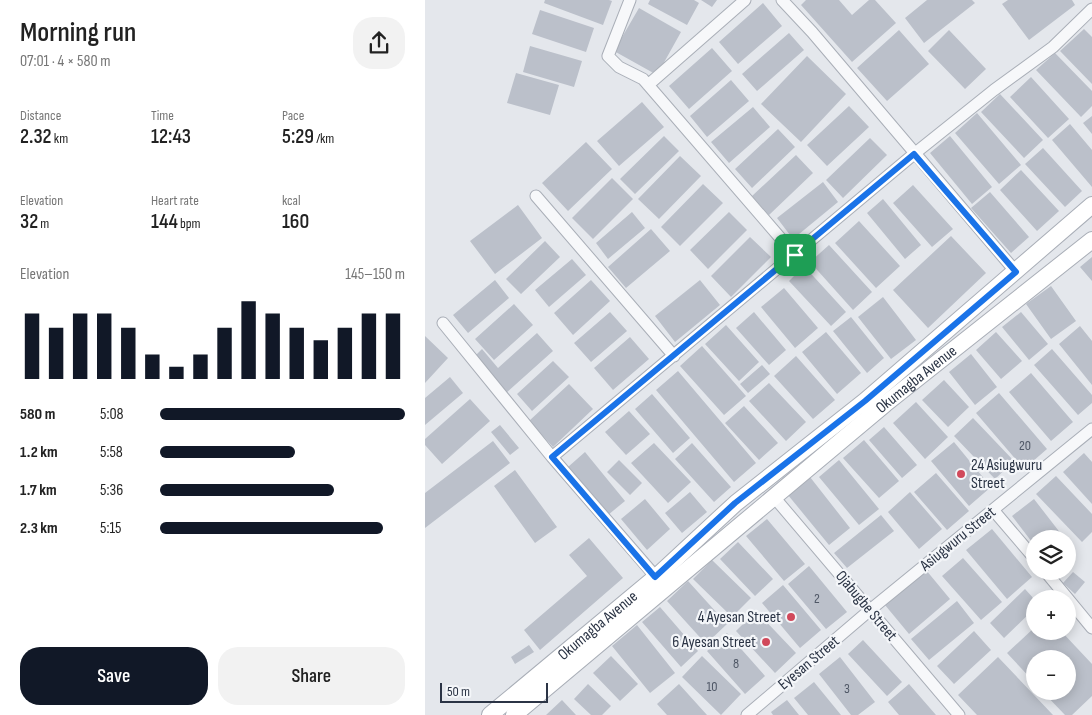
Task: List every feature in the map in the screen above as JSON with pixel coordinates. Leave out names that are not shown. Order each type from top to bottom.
[{"type":"main road","name":"Okumagba Avenue","points":[[490,715],[655,577],[735,503],[865,401],[1092,205]]},
{"type":"main road","name":"Okumagba Avenue","points":[[514,715],[885,404],[1092,240]]},
{"type":"street","points":[[630,0],[608,56],[619,67],[643,79],[649,85],[795,255]]},
{"type":"street","points":[[649,85],[745,0]]},
{"type":"street","points":[[781,0],[811,32],[1016,272]]},
{"type":"street","points":[[552,457],[914,154],[994,90],[1053,47],[1092,9]]},
{"type":"street","points":[[535,196],[674,356]]},
{"type":"street","points":[[443,322],[552,457],[655,577]]},
{"type":"street","name":"Asiugwuru Street","points":[[870,610],[994,511],[1092,429]]},
{"type":"street","name":"Ojabugbe Street","points":[[774,497],[959,715]]},
{"type":"street","points":[[994,511],[1026,548]]},
{"type":"street","points":[[1052,580],[1092,628]]},
{"type":"street","name":"Eyesan Street","points":[[747,715],[870,610]]},
{"type":"building","points":[[545,0],[612,1],[603,25],[544,3]]},
{"type":"building","points":[[650,0],[694,0],[699,3],[687,25],[648,4]]},
{"type":"building","points":[[701,0],[717,0],[712,7]]},
{"type":"building","points":[[806,0],[839,0],[852,15],[869,0],[875,0],[896,23],[852,62],[801,5]]},
{"type":"building","points":[[927,0],[972,0],[975,3],[924,43],[905,18]]},
{"type":"building","points":[[1008,0],[1072,0],[1075,5],[1029,40],[1002,4]]},
{"type":"building","points":[[763,3],[782,26],[738,64],[719,42]]},
{"type":"building","points":[[639,8],[681,32],[657,75],[614,51]]},
{"type":"building","points":[[540,10],[594,28],[586,52],[532,34]]},
{"type":"building","points":[[1084,29],[1092,37],[1092,84],[1060,51]]},
{"type":"building","points":[[899,30],[929,64],[887,101],[857,68]]},
{"type":"building","points":[[949,30],[986,69],[965,89],[928,51]]},
{"type":"building","points":[[789,33],[804,50],[757,91],[742,74]]},
{"type":"building","points":[[530,46],[582,61],[574,87],[523,72]]},
{"type":"building","points":[[712,48],[732,71],[689,109],[669,86]]},
{"type":"building","points":[[1055,53],[1092,91],[1092,106],[1081,117],[1036,70]]},
{"type":"building","points":[[807,56],[846,94],[801,142],[761,104]]},
{"type":"building","points":[[516,73],[559,85],[550,115],[507,103]]},
{"type":"building","points":[[1031,77],[1069,119],[1048,138],[1010,97]]},
{"type":"building","points":[[731,80],[749,101],[707,137],[690,116]]},
{"type":"building","points":[[1000,94],[1043,140],[1024,158],[981,112]]},
{"type":"building","points":[[642,102],[664,127],[619,166],[597,141]]},
{"type":"building","points":[[849,106],[869,127],[827,166],[807,145]]},
{"type":"building","points":[[753,107],[770,127],[729,163],[711,142]]},
{"type":"building","points":[[977,113],[1021,165],[999,184],[955,133]]},
{"type":"building","points":[[1092,116],[1092,134],[1083,123]]},
{"type":"building","points":[[1070,124],[1092,150],[1092,187],[1052,140]]},
{"type":"building","points":[[778,129],[795,147],[752,188],[735,169]]},
{"type":"building","points":[[664,136],[679,151],[635,194],[620,179]]},
{"type":"building","points":[[950,136],[992,187],[972,204],[930,153]]},
{"type":"building","points":[[870,138],[887,155],[843,198],[826,180]]},
{"type":"building","points":[[586,142],[612,169],[568,211],[542,183]]},
{"type":"building","points":[[1043,148],[1082,191],[1065,207],[1025,164]]},
{"type":"building","points":[[796,155],[813,173],[769,215],[752,196]]},
{"type":"building","points":[[680,156],[701,176],[659,219],[638,199]]},
{"type":"building","points":[[1021,170],[1059,211],[1037,231],[1000,190]]},
{"type":"building","points":[[612,178],[633,199],[593,239],[572,218]]},
{"type":"building","points":[[823,182],[838,202],[793,239],[777,218]]},
{"type":"building","points":[[703,184],[723,203],[680,246],[661,227]]},
{"type":"building","points":[[913,185],[953,229],[932,247],[893,203]]},
{"type":"building","points":[[990,192],[1029,237],[1011,253],[971,208]]},
{"type":"building","points":[[883,199],[921,245],[905,259],[867,213]]},
{"type":"building","points":[[518,205],[542,238],[495,274],[470,241]]},
{"type":"building","points":[[632,212],[645,228],[608,259],[596,243]]},
{"type":"building","points":[[729,212],[747,230],[708,269],[690,250]]},
{"type":"building","points":[[859,221],[900,266],[876,288],[835,243]]},
{"type":"building","points":[[651,229],[670,251],[626,288],[608,267]]},
{"type":"building","points":[[951,236],[986,273],[928,328],[893,290]]},
{"type":"building","points":[[750,237],[771,257],[731,297],[711,276]]},
{"type":"building","points":[[545,241],[560,257],[521,294],[506,279]]},
{"type":"building","points":[[829,245],[872,292],[853,310],[810,262]]},
{"type":"building","points":[[1092,257],[1092,281],[1080,267]]},
{"type":"building","points":[[572,259],[586,275],[549,307],[535,290]]},
{"type":"building","points":[[804,266],[846,312],[831,326],[789,281]]},
{"type":"building","points":[[495,280],[509,298],[468,333],[453,315]]},
{"type":"building","points":[[591,280],[610,301],[573,335],[554,313]]},
{"type":"building","points":[[700,280],[720,305],[675,342],[655,316]]},
{"type":"building","points":[[1051,286],[1076,321],[1051,339],[1026,304]]},
{"type":"building","points":[[784,288],[818,328],[795,348],[761,307]]},
{"type":"building","points":[[883,297],[916,340],[891,359],[858,317]]},
{"type":"building","points":[[514,304],[533,325],[494,360],[475,339]]},
{"type":"building","points":[[610,312],[627,331],[591,362],[574,343]]},
{"type":"building","points":[[754,312],[786,350],[769,365],[736,328]]},
{"type":"building","points":[[1021,312],[1048,344],[1029,360],[1002,327]]},
{"type":"building","points":[[851,317],[884,358],[867,373],[833,331]]},
{"type":"building","points":[[726,325],[759,362],[739,381],[705,344]]},
{"type":"building","points":[[1080,326],[1092,341],[1092,385],[1059,344]]},
{"type":"building","points":[[826,332],[861,373],[837,394],[802,352]]},
{"type":"building","points":[[996,332],[1022,361],[1001,379],[976,350]]},
{"type":"building","points":[[537,333],[553,351],[506,393],[474,357],[482,349],[498,368]]},
{"type":"building","points":[[425,336],[448,358],[425,383]]},
{"type":"building","points":[[630,337],[649,359],[613,390],[594,368]]},
{"type":"building","points":[[702,346],[746,396],[724,415],[680,366]]},
{"type":"building","points":[[1052,349],[1092,395],[1092,403],[1078,415],[1034,365]]},
{"type":"building","points":[[971,354],[997,387],[975,405],[949,372]]},
{"type":"building","points":[[796,356],[835,400],[813,419],[774,376]]},
{"type":"building","points":[[553,361],[569,377],[532,411],[517,394]]},
{"type":"building","points":[[762,365],[770,374],[748,393],[740,384]]},
{"type":"building","points":[[678,371],[756,463],[734,482],[656,390]]},
{"type":"building","points":[[1031,373],[1073,422],[1051,441],[1009,392]]},
{"type":"building","points":[[450,377],[463,393],[425,425],[425,398]]},
{"type":"building","points":[[944,380],[969,407],[948,427],[922,400]]},
{"type":"building","points":[[769,383],[806,422],[786,441],[749,401]]},
{"type":"building","points":[[569,384],[593,409],[553,447],[529,421]]},
{"type":"building","points":[[999,393],[1047,449],[1024,469],[976,413]]},
{"type":"building","points":[[652,394],[690,438],[673,453],[635,409]]},
{"type":"building","points":[[470,399],[490,421],[442,464],[425,445],[425,439]]},
{"type":"building","points":[[916,402],[948,437],[925,459],[893,423]]},
{"type":"building","points":[[744,406],[778,443],[759,460],[725,423]]},
{"type":"building","points":[[629,411],[650,434],[626,455],[605,432]]},
{"type":"building","points":[[973,418],[1014,461],[995,479],[954,436]]},
{"type":"building","points":[[500,425],[519,448],[510,455],[491,432]]},
{"type":"building","points":[[884,427],[917,465],[902,478],[869,440]]},
{"type":"building","points":[[864,440],[899,481],[879,498],[843,458]]},
{"type":"building","points":[[493,441],[510,463],[425,528],[425,493]]},
{"type":"building","name":"24 Asiugwuru Street","points":[[954,442],[991,487],[969,506],[931,461]]},
{"type":"building","points":[[654,443],[691,482],[668,503],[631,463]]},
{"type":"building","points":[[692,443],[731,487],[714,502],[675,459]]},
{"type":"building","points":[[585,452],[625,501],[608,515],[568,467]]},
{"type":"building","points":[[1084,453],[1092,462],[1092,504],[1063,472]]},
{"type":"building","points":[[619,460],[642,483],[630,495],[607,472]]},
{"type":"building","points":[[839,460],[879,509],[859,525],[819,477]]},
{"type":"building","points":[[515,470],[557,527],[535,543],[494,486]]},
{"type":"building","points":[[936,473],[969,511],[947,530],[914,492]]},
{"type":"building","points":[[1056,476],[1092,514],[1092,532],[1082,542],[1076,536],[1076,530],[1070,530],[1036,494]]},
{"type":"building","points":[[810,477],[850,528],[829,545],[788,495]]},
{"type":"building","points":[[690,492],[707,512],[682,533],[665,513]]},
{"type":"building","points":[[910,492],[942,529],[919,549],[888,512]]},
{"type":"building","points":[[645,499],[670,529],[647,550],[621,519]]},
{"type":"building","points":[[1034,499],[1058,530],[1026,530],[1026,534],[1012,516]]},
{"type":"building","points":[[881,515],[894,531],[847,568],[834,553]]},
{"type":"building","points":[[767,519],[805,564],[784,581],[746,536]]},
{"type":"building","points":[[992,529],[1026,570],[1026,580],[1029,580],[1007,599],[966,550]]},
{"type":"building","points":[[589,538],[623,578],[540,650],[524,630],[587,576],[569,555]]},
{"type":"building","points":[[738,542],[773,579],[755,596],[720,559]]},
{"type":"building","points":[[963,558],[1002,602],[981,620],[942,576]]},
{"type":"building","points":[[712,560],[751,598],[732,617],[693,579]]},
{"type":"building","points":[[809,566],[847,612],[826,629],[788,584]]},
{"type":"building","points":[[926,570],[950,599],[909,634],[885,605]]},
{"type":"building","points":[[1076,574],[1085,582],[1076,593],[1076,590],[1071,590],[1063,583],[1066,580],[1076,580]]},
{"type":"building","points":[[688,581],[727,624],[706,644],[667,601]]},
{"type":"building","name":"4 Ayesan Street","points":[[783,585],[821,630],[800,648],[762,603]]},
{"type":"building","points":[[1025,589],[1026,617],[1004,638],[990,623]]},
{"type":"building","points":[[957,601],[974,623],[929,660],[911,639]]},
{"type":"building","points":[[660,607],[698,651],[681,667],[642,622]]},
{"type":"building","name":"6 Ayesan Street","points":[[756,611],[796,653],[775,673],[736,631]]},
{"type":"building","points":[[637,625],[675,673],[650,693],[612,646]]},
{"type":"building","points":[[974,631],[991,650],[954,684],[937,666]]},
{"type":"building","points":[[727,633],[765,676],[745,694],[707,651]]},
{"type":"building","points":[[1026,635],[1026,640],[1069,640],[1092,664],[1092,696],[1072,715],[1065,715],[1051,700],[1076,700],[1076,650],[1026,650],[1026,673],[1007,653]]},
{"type":"building","points":[[863,640],[902,682],[887,696],[848,654]]},
{"type":"building","points":[[529,645],[534,652],[515,664],[511,657]]},
{"type":"building","points":[[611,656],[638,684],[620,701],[593,673]]},
{"type":"building","points":[[702,656],[741,694],[721,715],[682,677]]},
{"type":"building","points":[[840,657],[875,702],[858,715],[851,715],[819,674]]},
{"type":"building","points":[[998,657],[1026,687],[1026,700],[1039,700],[1053,715],[977,715],[958,695]]},
{"type":"building","points":[[814,682],[841,715],[808,715],[794,698]]},
{"type":"building","points":[[588,684],[611,706],[602,715],[591,715],[574,699]]},
{"type":"building","points":[[679,684],[707,715],[667,715],[657,704]]},
{"type":"building","points":[[909,684],[936,715],[899,715],[888,702]]},
{"type":"building","points":[[562,700],[576,715],[546,715]]},
{"type":"building","points":[[787,700],[799,715],[773,715],[771,712]]},
{"type":"place","name":"24 Asiugwuru Street","points":[[961,474]]},
{"type":"place","name":"4 Ayesan Street","points":[[791,617]]},
{"type":"place","name":"6 Ayesan Street","points":[[766,642]]},
{"type":"route","points":[[914,154],[1016,272],[865,401],[735,503],[655,577],[552,457],[795,255],[914,154]]}]
